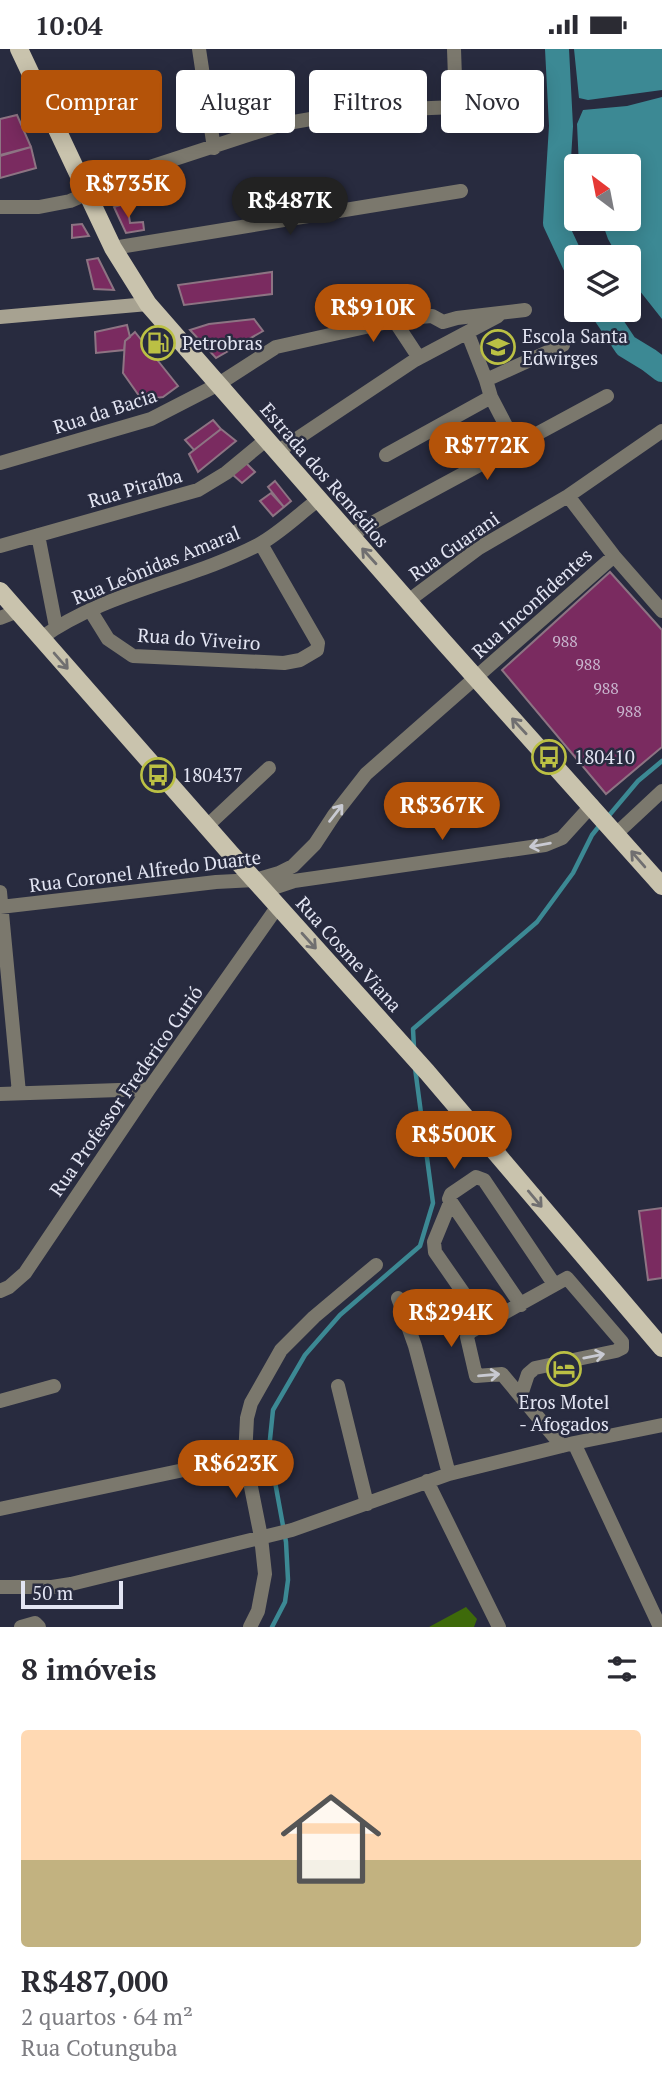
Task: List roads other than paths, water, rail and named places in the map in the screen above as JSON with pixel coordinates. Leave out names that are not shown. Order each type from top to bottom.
[{"type":"main road","name":"Estrada dos Remédios","points":[[19,49],[113,248],[148,304],[475,678],[662,886]]},
{"type":"main road","points":[[0,317],[148,304]]},
{"type":"main road","name":"Rua Cosme Viana","points":[[0,591],[427,1072],[662,1348]]},
{"type":"street","points":[[199,49],[214,148]]},
{"type":"street","points":[[0,207],[39,207],[70,201],[144,169],[282,124],[345,113],[456,107],[454,49]]},
{"type":"street","points":[[113,248],[461,191]]},
{"type":"street","name":"Rua da Bacia","points":[[0,463],[151,419],[217,385],[276,347],[394,320],[432,316],[443,321],[525,310]]},
{"type":"street","name":"Rua Piraíba","points":[[0,546],[198,490],[419,358],[502,314]]},
{"type":"street","points":[[394,320],[419,358]]},
{"type":"street","points":[[468,334],[491,397],[517,447]]},
{"type":"street","points":[[486,380],[563,345]]},
{"type":"street","points":[[350,535],[607,396]]},
{"type":"street","points":[[386,455],[491,397]]},
{"type":"street","name":"Rua Guarani","points":[[408,601],[479,548],[568,496],[662,431]]},
{"type":"street","points":[[568,496],[614,556],[662,611]]},
{"type":"street","name":"Rua Leônidas Amaral","points":[[41,638],[56,627],[90,610],[224,561],[261,544],[318,500]]},
{"type":"street","points":[[38,535],[56,627]]},
{"type":"street","name":"Rua do Viveiro","points":[[90,610],[108,639],[133,656],[293,663],[317,650],[318,643],[261,544]]},
{"type":"street","name":"Rua Inconfidentes","points":[[475,678],[614,556]]},
{"type":"street","points":[[0,618],[18,611]]},
{"type":"street","name":"Rua Coronel Alfredo Duarte","points":[[1,902],[216,882],[259,885],[293,866],[315,843],[366,774],[475,678]]},
{"type":"street","points":[[207,826],[269,768]]},
{"type":"street","points":[[616,832],[662,791]]},
{"type":"street","points":[[259,885],[545,845],[562,838],[595,809]]},
{"type":"street","points":[[1,902],[19,1093]]},
{"type":"street","name":"Rua Professor Frederico Curió","points":[[0,1291],[25,1273],[278,906]]},
{"type":"street","points":[[0,1094],[149,1090]]},
{"type":"street","points":[[485,1324],[435,1252],[434,1242],[451,1194],[476,1177],[484,1180],[554,1284]]},
{"type":"street","points":[[450,1203],[521,1305]]},
{"type":"street","points":[[250,1627],[258,1611],[265,1574],[265,1536],[245,1457],[247,1418],[251,1403],[281,1350],[314,1317],[376,1265]]},
{"type":"street","points":[[521,1395],[528,1374],[535,1367],[616,1352],[623,1345],[567,1278],[470,1332],[467,1337],[475,1374],[478,1377],[502,1374],[521,1395],[568,1444],[660,1627]]},
{"type":"street","points":[[398,1298],[415,1346],[449,1474]]},
{"type":"street","points":[[0,1401],[54,1386]]},
{"type":"street","points":[[338,1386],[367,1504]]},
{"type":"street","points":[[0,1587],[52,1587],[71,1584],[292,1530],[449,1474],[568,1444],[662,1425]]},
{"type":"street","points":[[0,1509],[245,1457]]},
{"type":"street","points":[[427,1481],[499,1627]]},
{"type":"street","points":[[21,1627],[36,1623],[38,1627]]},
{"type":"waterway","points":[[557,49],[561,126],[555,223],[565,245]]},
{"type":"waterway","points":[[610,322],[626,346],[662,370]]},
{"type":"waterway","points":[[606,819],[638,781],[662,761]]},
{"type":"waterway","points":[[414,1048],[413,1029],[537,922],[573,873],[600,825]]},
{"type":"waterway","points":[[272,1627],[285,1602],[288,1580],[286,1542],[269,1449],[273,1410],[305,1355],[340,1315],[420,1246],[433,1203],[415,1068]]},
{"type":"place","name":"Petrobras","points":[[158,343]]},
{"type":"place","name":"Escola Santa Edwirges","points":[[498,347]]},
{"type":"place","name":"180410","points":[[549,757]]},
{"type":"place","name":"180437","points":[[158,775]]},
{"type":"place","name":"Eros Motel - Afogados","points":[[564,1369]]}]
